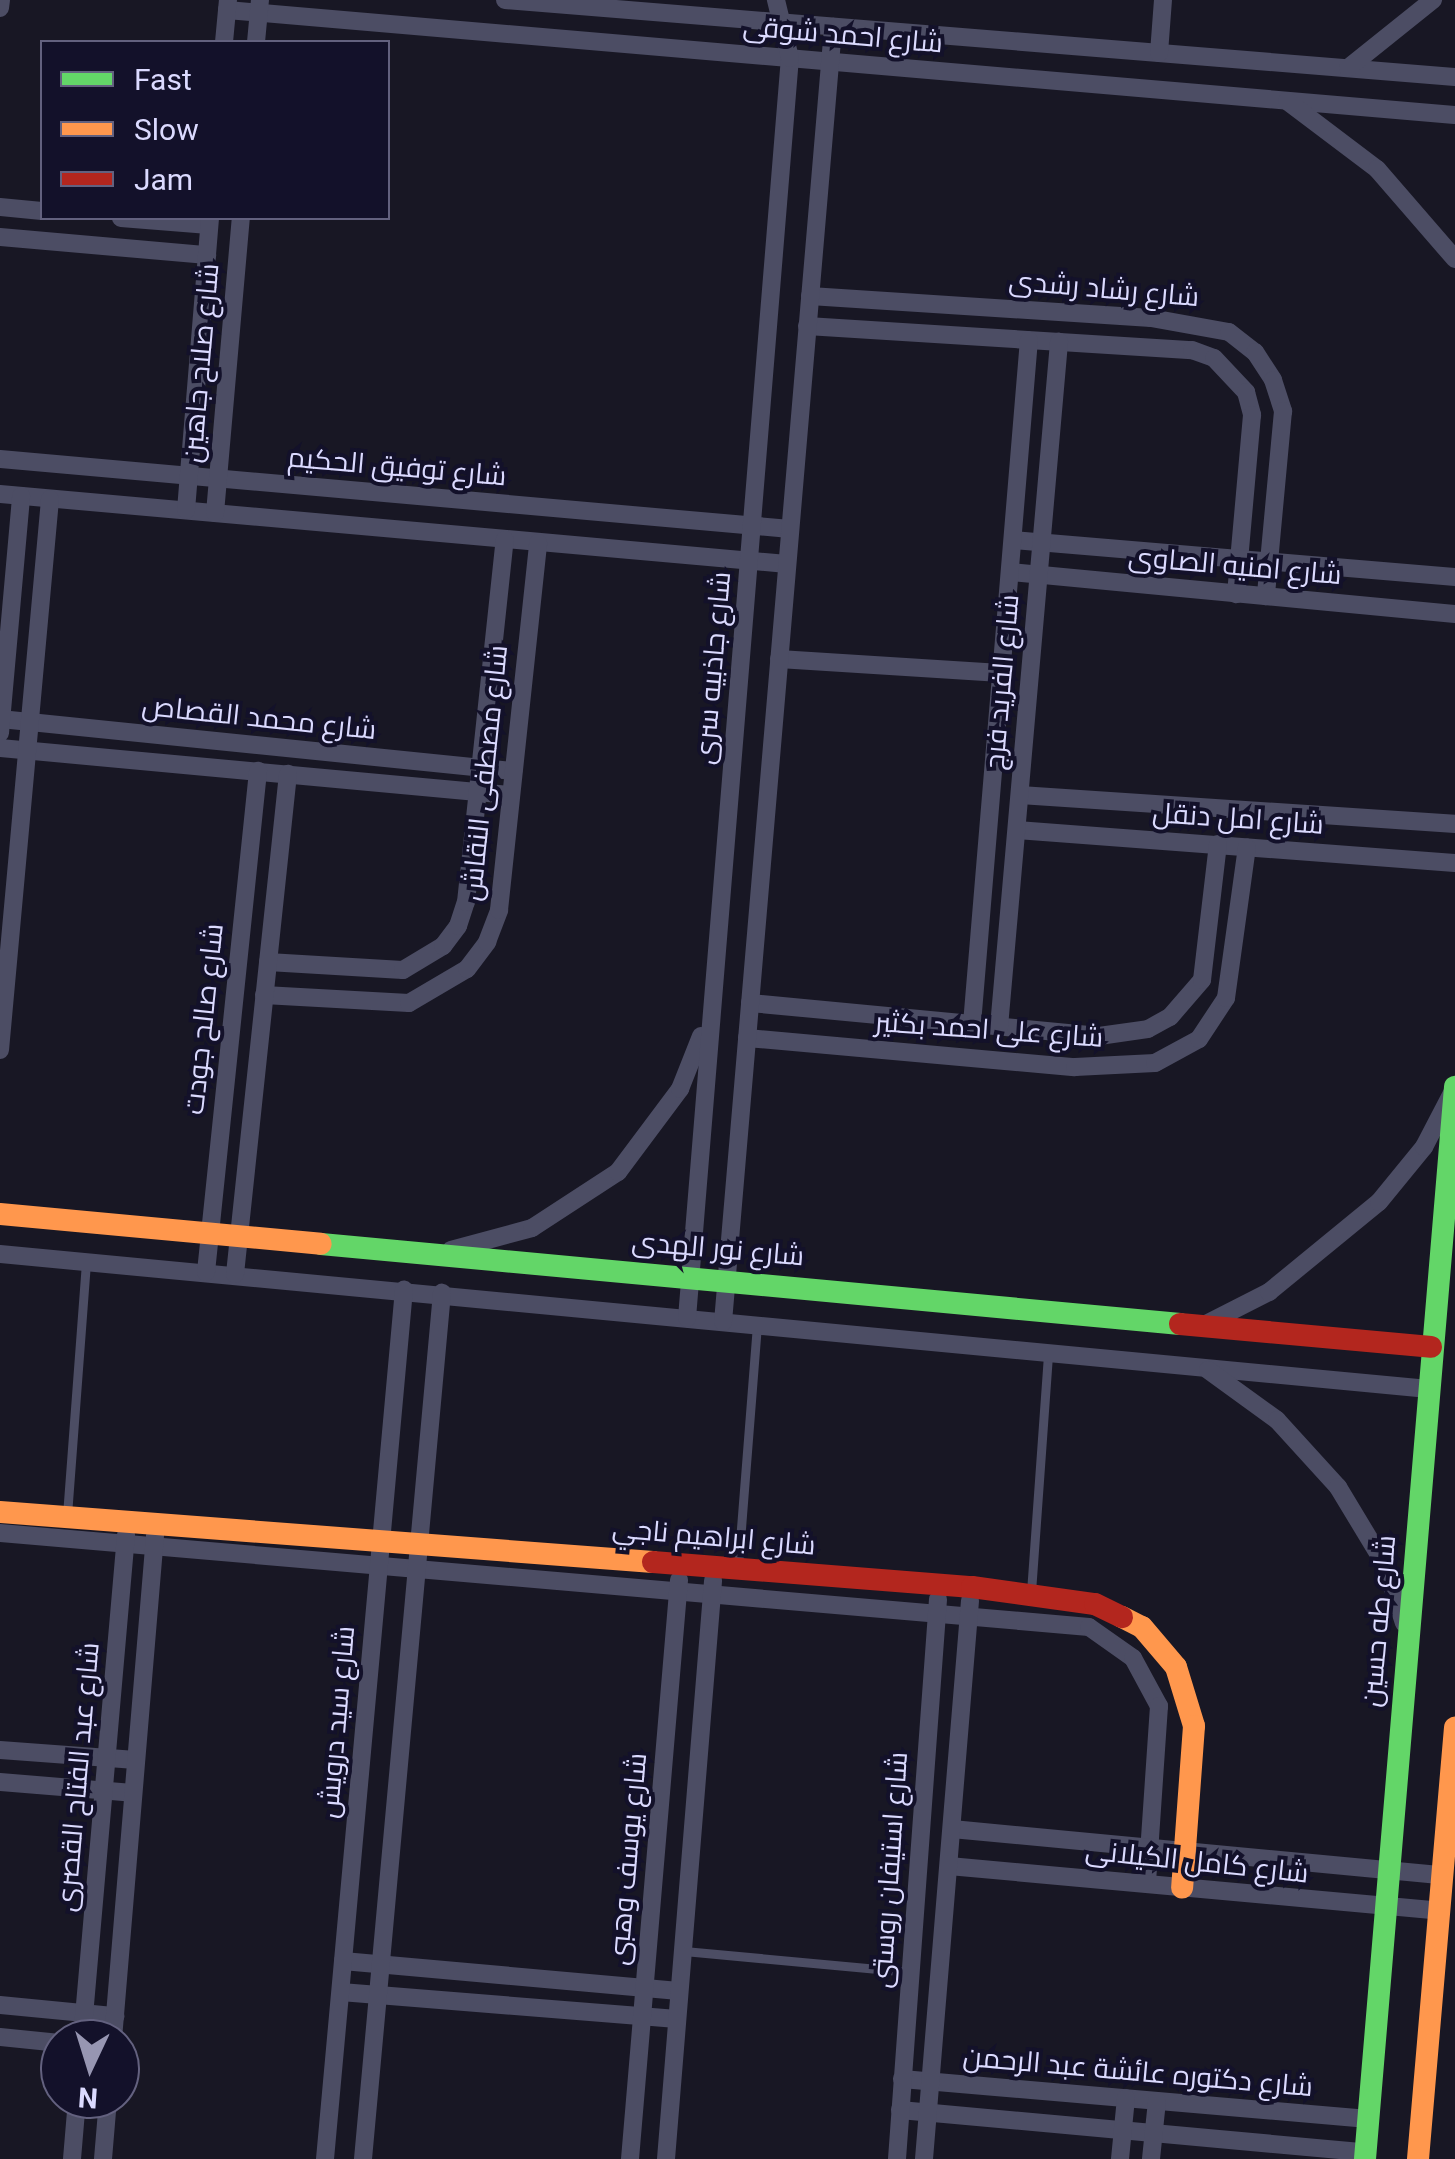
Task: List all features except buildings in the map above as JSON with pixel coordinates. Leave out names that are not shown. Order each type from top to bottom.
[{"type":"street","points":[[0,8],[1,0]]},
{"type":"street","name":"شارع احمد شوقى","points":[[505,0],[1455,77]]},
{"type":"street","name":"شارع جاذبيه سرى","points":[[687,1318],[790,58],[776,0]]},
{"type":"street","points":[[1159,53],[1163,0]]},
{"type":"street","points":[[1348,68],[1433,0]]},
{"type":"street","points":[[224,40],[227,5]]},
{"type":"street","name":"شارع احمد شوقى","points":[[227,5],[1455,115]]},
{"type":"street","points":[[256,40],[259,6]]},
{"type":"street","points":[[723,1322],[833,27]]},
{"type":"street","points":[[1287,101],[1376,169],[1455,259]]},
{"type":"street","points":[[0,207],[40,211]]},
{"type":"street","points":[[181,220],[210,221]]},
{"type":"street","name":"شارع صلاح جاهين","points":[[215,513],[241,220]]},
{"type":"street","name":"شارع صلاح جاهين","points":[[186,510],[210,221]]},
{"type":"street","points":[[0,238],[207,254]]},
{"type":"street","name":"شارع رشاد رشدى","points":[[810,296],[1151,318],[1229,332],[1255,352],[1273,380],[1282,426],[1266,596]]},
{"type":"street","points":[[1148,347],[1151,318]]},
{"type":"street","name":"شارع رشاد رشدى","points":[[807,326],[1148,347],[1214,358],[1246,392],[1252,427],[1236,594]]},
{"type":"street","name":"شارع الفريد فرج","points":[[972,1024],[1029,340]]},
{"type":"street","name":"شارع الفريد فرج","points":[[1000,1027],[1059,342]]},
{"type":"street","name":"شارع توفيق الحكيم","points":[[0,459],[790,529]]},
{"type":"street","points":[[0,494],[787,564]]},
{"type":"street","points":[[0,733],[21,496]]},
{"type":"street","points":[[0,1050],[5,949],[50,499]]},
{"type":"street","name":"شارع مصطفى النقاش","points":[[423,961],[443,946],[466,902],[505,540]]},
{"type":"street","name":"شارع امنيه الصاوى","points":[[1012,540],[1455,577]]},
{"type":"street","name":"شارع مصطفى النقاش","points":[[440,990],[467,969],[499,910],[538,542]]},
{"type":"street","name":"شارع امنيه الصاوى","points":[[1010,572],[1455,614]]},
{"type":"street","points":[[779,659],[1001,673]]},
{"type":"street","name":"شارع محمد القصاص","points":[[1,719],[513,771]]},
{"type":"street","name":"شارع محمد القصاص","points":[[0,748],[510,795]]},
{"type":"street","name":"شارع صالح جودت","points":[[206,1272],[258,771]]},
{"type":"street","name":"شارع صالح جودت","points":[[235,1274],[288,774]]},
{"type":"street","points":[[732,779],[768,783]]},
{"type":"street","name":"شارع امل دنقل","points":[[1020,795],[1455,824]]},
{"type":"street","name":"شارع امل دنقل","points":[[1016,830],[1455,863]]},
{"type":"street","points":[[1155,1062],[1148,1029],[1170,1017],[1202,980],[1218,844]]},
{"type":"street","name":"شارع على احمد بكثير","points":[[747,1038],[1075,1067],[1155,1062],[1198,1039],[1226,998],[1247,847]]},
{"type":"street","points":[[233,1009],[264,1003],[408,1003],[440,990],[423,961],[403,970],[268,962]]},
{"type":"street","points":[[432,1253],[532,1228],[618,1172],[680,1090],[711,992]]},
{"type":"street","name":"شارع على احمد بكثير","points":[[750,1003],[1099,1036],[1148,1029]]},
{"type":"street","points":[[1206,1324],[1269,1292],[1379,1202],[1424,1147],[1455,1088]]},
{"type":"street","name":"شارع طه حسين","points":[[1365,2156],[1455,1088]]},
{"type":"street","name":"شارع نور الهدى","points":[[0,1214],[1431,1347]]},
{"type":"street","points":[[0,1254],[1429,1389]]},
{"type":"street","name":"شارع سيد درويش","points":[[326,2159],[404,1290]]},
{"type":"street","points":[[363,2159],[442,1294]]},
{"type":"street","points":[[1203,1367],[1277,1420],[1338,1487],[1385,1566],[1402,1608],[1406,1652]]},
{"type":"street","name":"شارع ابراهيم ناجي","points":[[0,1512],[67,1514],[1068,1596],[1119,1614],[1142,1628],[1176,1667],[1194,1726],[1182,1888]]},
{"type":"street","name":"شارع عبد الفتاح القصرى","points":[[84,2019],[128,1520]]},
{"type":"street","name":"شارع عبد الفتاح القصرى","points":[[116,2019],[156,1522]]},
{"type":"street","name":"شارع ابراهيم ناجي","points":[[0,1533],[970,1612],[1088,1626],[1133,1658],[1158,1706],[1147,1884]]},
{"type":"street","name":"شارع يوسف وهبى","points":[[630,2159],[681,1564]]},
{"type":"street","points":[[666,2159],[714,1567]]},
{"type":"street","name":"شارع استيفان روستى","points":[[897,2159],[939,1585]]},
{"type":"street","name":"شارع استيفان روستى","points":[[924,2159],[972,1587]]},
{"type":"street","points":[[1418,2159],[1455,1728]]},
{"type":"street","points":[[0,1750],[136,1760]]},
{"type":"street","points":[[0,1782],[133,1793]]},
{"type":"street","name":"شارع كامل الكيلانى","points":[[952,1829],[1390,1867],[1442,1875]]},
{"type":"street","name":"شارع كامل الكيلانى","points":[[948,1866],[1440,1911]]},
{"type":"street","points":[[343,1961],[679,1991]]},
{"type":"street","points":[[340,1992],[677,2020]]},
{"type":"street","points":[[0,2005],[116,2016]]},
{"type":"street","points":[[0,2037],[40,2041]]},
{"type":"street","name":"شارع دكتوره عائشة عبد الرحمن","points":[[902,2079],[1368,2119]]},
{"type":"street","points":[[1120,2159],[1126,2098]]},
{"type":"street","points":[[1150,2159],[1157,2101]]},
{"type":"street","points":[[900,2110],[1365,2156]]},
{"type":"street","points":[[72,2159],[75,2119]]},
{"type":"street","points":[[103,2159],[106,2119]]},
{"type":"lane","points":[[67,1514],[86,1261]]},
{"type":"lane","points":[[738,1569],[757,1325]]},
{"type":"lane","points":[[1031,1592],[1048,1352]]},
{"type":"lane","points":[[682,1951],[910,1972]]},
{"type":"traffic: fast","points":[[1365,2159],[1455,1087]]},
{"type":"traffic: fast","points":[[321,1244],[1180,1324]]},
{"type":"traffic: slow","points":[[0,1214],[321,1244]]},
{"type":"traffic: slow","points":[[0,1512],[653,1562]]},
{"type":"traffic: slow","points":[[1122,1617],[1142,1627],[1176,1667],[1194,1726],[1182,1888]]},
{"type":"traffic: slow","points":[[1418,2159],[1455,1728]]},
{"type":"traffic: jam","points":[[1180,1324],[1431,1347]]},
{"type":"traffic: jam","points":[[653,1562],[972,1587],[1095,1604],[1122,1617]]}]
